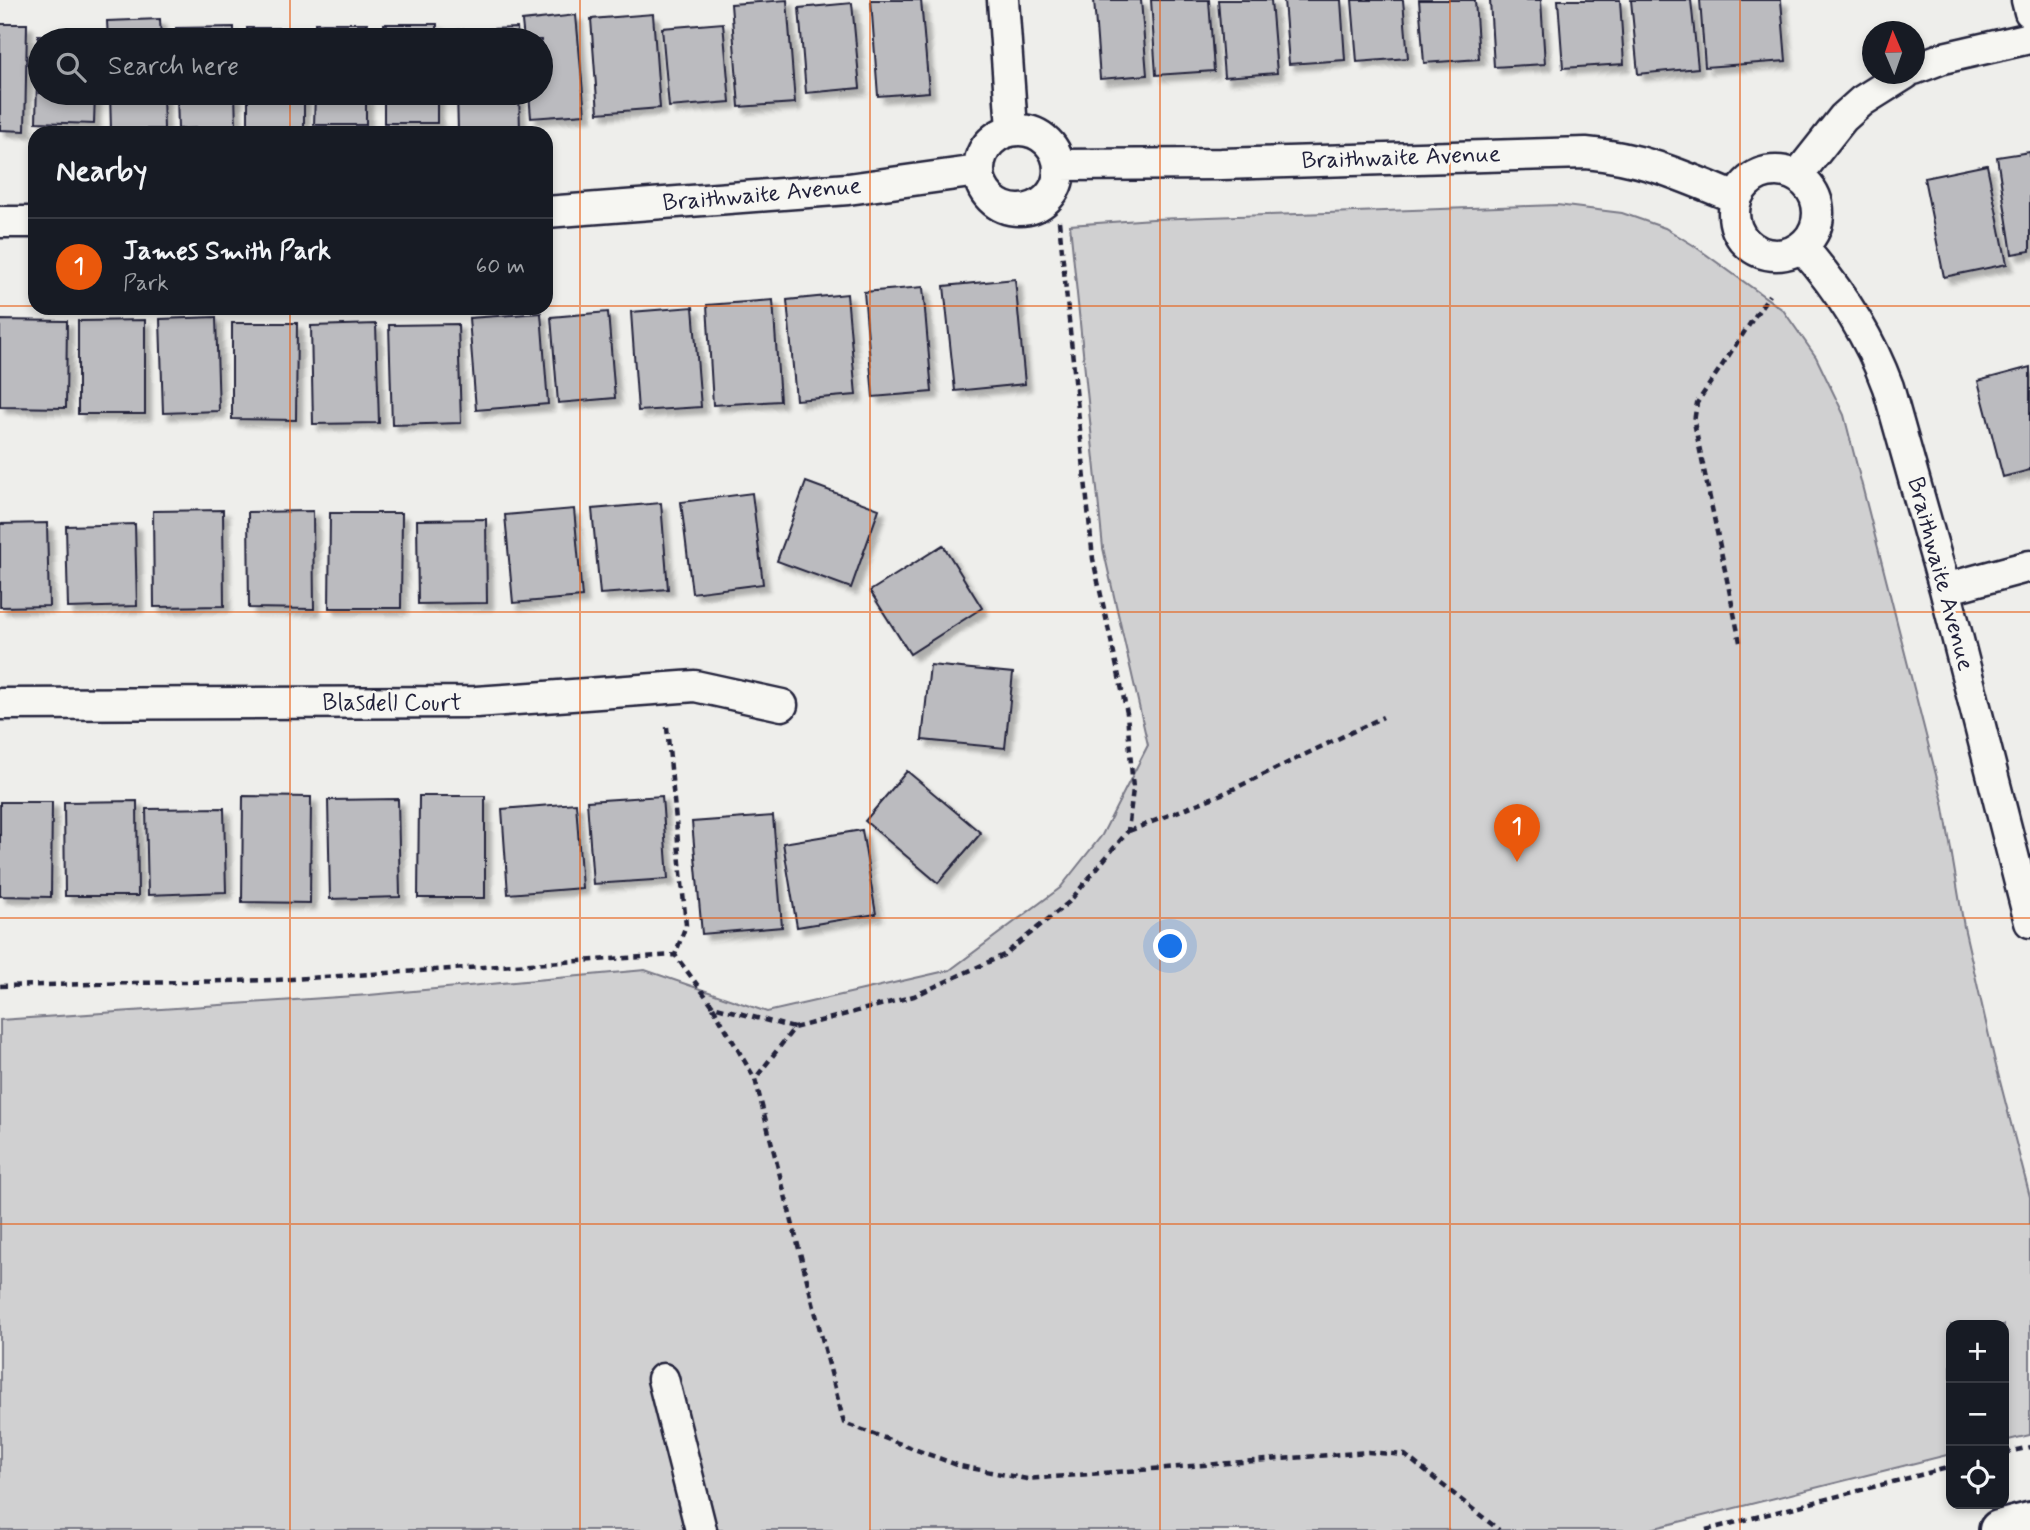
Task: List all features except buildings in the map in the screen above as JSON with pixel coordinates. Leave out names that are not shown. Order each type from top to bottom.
[{"type":"main road","points":[[1999,1530],[2030,1522]]},
{"type":"street","points":[[1003,0],[1012,129]]},
{"type":"street","points":[[2027,0],[2030,12]]},
{"type":"street","points":[[1925,65],[2030,37]]},
{"type":"street","points":[[1797,176],[1843,118],[1862,101],[1889,84]]},
{"type":"street","points":[[1012,129],[1036,133],[1047,140],[1057,155],[1059,165],[1060,173],[1055,190],[1043,203],[1027,210],[1009,210],[993,202],[982,188],[978,171],[981,154],[991,140],[1012,129]]},
{"type":"street","name":"Braithwaite Avenue","points":[[1059,165],[1221,164],[1586,153],[1645,162],[1736,198]]},
{"type":"street","name":"Braithwaite Avenue","points":[[553,211],[848,188],[978,171]]},
{"type":"street","points":[[1768,171],[1783,171],[1797,176],[1808,185],[1815,197],[1817,224],[1811,236],[1802,247],[1776,256],[1750,247],[1734,225],[1736,198],[1743,186],[1754,176],[1768,171]]},
{"type":"street","points":[[0,222],[28,222]]},
{"type":"street","name":"Braithwaite Avenue","points":[[1802,247],[1849,307],[1878,360],[1902,434],[1945,589],[2030,922]]},
{"type":"street","points":[[1945,589],[2030,566]]},
{"type":"street","name":"Blasdell Court","points":[[0,704],[476,702],[695,686],[782,705]]},
{"type":"street","points":[[663,1379],[701,1530]]},
{"type":"path","points":[[1059,221],[1093,559],[1127,713],[1133,789],[1128,831]]},
{"type":"path","points":[[1740,642],[1694,422],[1697,403],[1769,295]]},
{"type":"path","points":[[713,1006],[794,1028],[914,996],[1004,955],[1069,902],[1128,831],[1227,792],[1383,717]]},
{"type":"path","points":[[667,727],[686,925],[675,955]]},
{"type":"path","points":[[0,986],[274,980],[675,955]]},
{"type":"path","points":[[675,955],[713,1006],[755,1079],[844,1423],[960,1466],[1027,1479],[1368,1452],[1405,1455],[1499,1530]]},
{"type":"path","points":[[755,1079],[794,1028]]},
{"type":"path","points":[[2009,1452],[2030,1447]]},
{"type":"path","points":[[1706,1530],[1946,1468]]},
{"type":"shaded area","points":[[1557,205],[1622,213],[1665,228],[1783,310],[1816,357],[1844,415],[1943,802],[1964,927],[2030,1197],[2030,1435],[2009,1440],[2009,1320],[1946,1320],[1946,1455],[1647,1530],[0,1530],[0,1020],[369,995],[645,970],[767,1012],[950,970],[1060,888],[1102,835],[1148,745],[1103,548],[1070,225],[1153,219]]},
{"type":"place","name":"James Smith Park","points":[[1517,862]]}]
